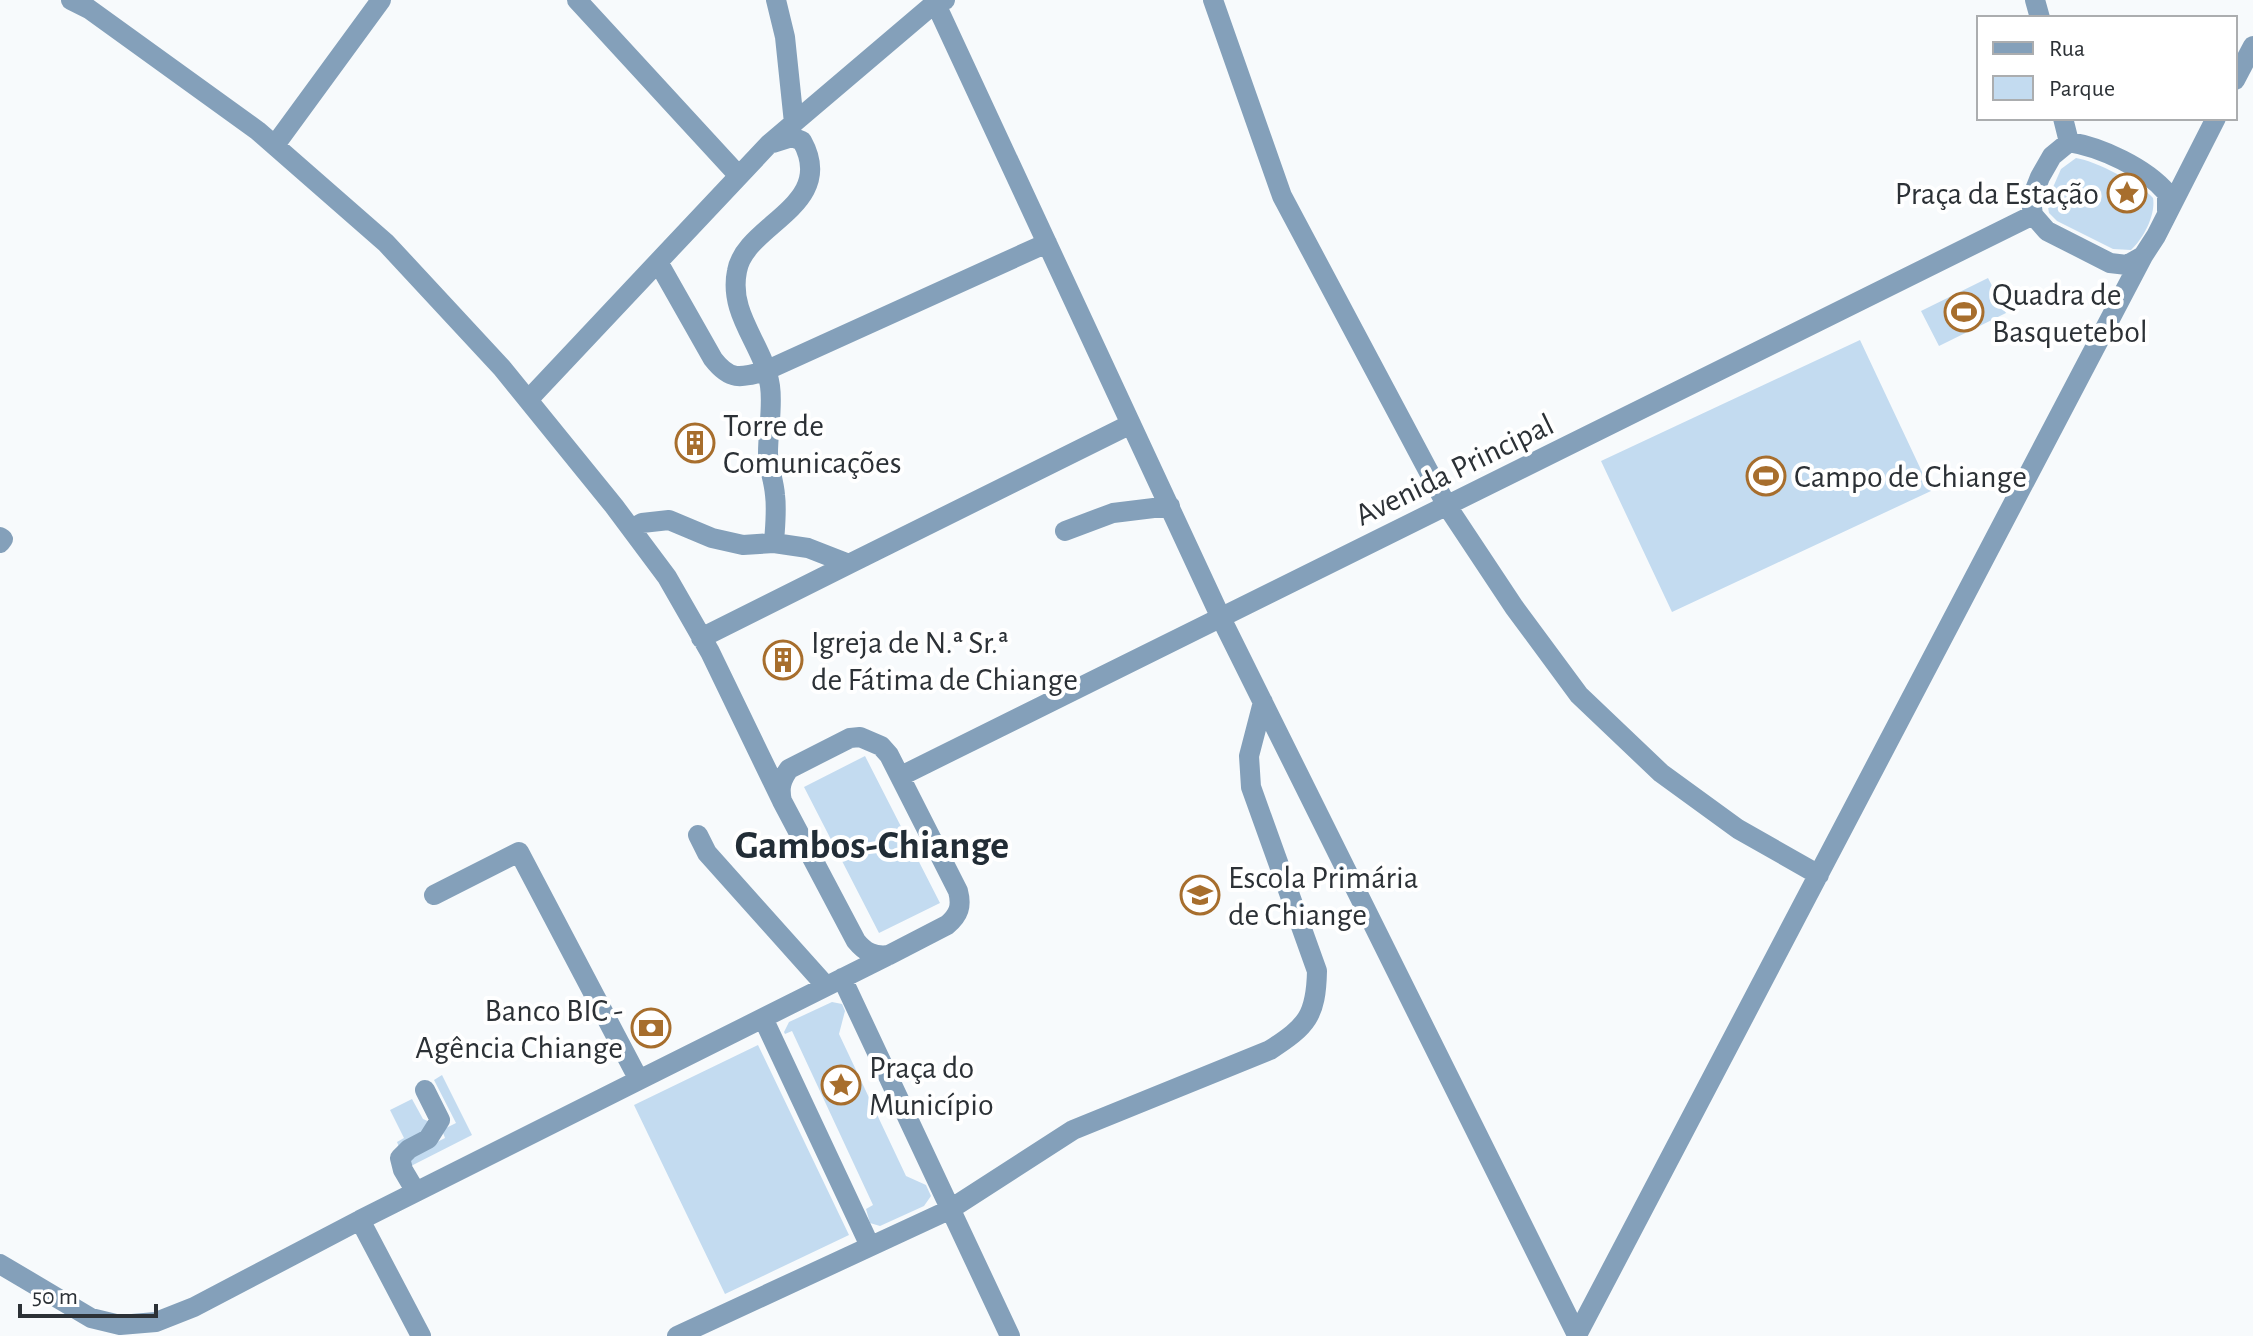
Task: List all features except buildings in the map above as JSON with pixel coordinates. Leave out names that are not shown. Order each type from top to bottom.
[{"type":"street","points":[[71,0],[89,9],[275,145],[386,243],[502,368],[667,577],[856,941],[870,953],[889,955]]},
{"type":"street","points":[[275,145],[381,0]]},
{"type":"street","points":[[577,0],[739,176]]},
{"type":"street","points":[[776,0],[785,37],[794,123]]},
{"type":"street","points":[[1213,0],[1282,196],[1447,506],[1514,607],[1579,695],[1661,773],[1738,829],[1819,875]]},
{"type":"street","points":[[528,400],[769,144],[938,1],[1221,618],[1577,1335],[2215,120]]},
{"type":"street","points":[[2237,76],[2253,46]]},
{"type":"street","points":[[2064,120],[2069,142]]},
{"type":"street","points":[[769,144],[792,137],[802,141],[808,153],[808,179],[796,205],[752,243],[737,267],[735,290],[745,328],[759,353],[770,386],[768,456],[775,495],[774,543]]},
{"type":"street","points":[[2143,256],[2127,265],[2110,263],[2047,231],[2033,215],[2031,200],[2040,177],[2052,156],[2069,142],[2090,145],[2155,178],[2167,193],[2167,211]]},
{"type":"street","name":"Avenida Principal","points":[[901,776],[2033,215]]},
{"type":"street","points":[[658,262],[722,371],[736,377],[765,371],[1047,243]]},
{"type":"street","points":[[701,638],[1131,424]]},
{"type":"street","points":[[1065,531],[1113,513],[1170,506]]},
{"type":"street","points":[[631,529],[642,523],[669,520],[712,538],[743,545],[774,543],[808,548],[849,564]]},
{"type":"street","points":[[0,537],[3,539],[0,543]]},
{"type":"street","points":[[677,1336],[949,1210],[1073,1130],[1270,1050],[1292,1035],[1309,1017],[1317,997],[1317,971],[1251,787],[1249,756],[1263,702]]},
{"type":"street","points":[[125,1336],[194,1307],[955,919],[961,901],[901,776],[881,746],[860,737],[850,738],[789,769],[780,790],[782,801]]},
{"type":"street","points":[[698,835],[707,853],[834,982],[1010,1336]]},
{"type":"street","points":[[434,895],[519,852],[639,1080]]},
{"type":"street","points":[[763,1018],[870,1246]]},
{"type":"street","points":[[416,1192],[400,1158],[428,1139],[440,1120],[425,1090]]},
{"type":"street","points":[[360,1220],[421,1336]]},
{"type":"street","points":[[0,1264],[91,1318],[120,1325],[156,1322]]},
{"type":"green space","points":[[2076,158],[2117,174],[2153,198],[2153,212],[2148,226],[2131,250],[2113,249],[2057,221],[2049,213],[2047,201],[2061,169]]},
{"type":"green space","name":"Quadra de Basquetebol","points":[[1988,278],[2006,313],[1939,346],[1921,311]]},
{"type":"green space","name":"Campo de Chiange","points":[[1860,340],[1931,491],[1672,612],[1601,461]]},
{"type":"green space","points":[[865,756],[940,903],[879,933],[804,787]]},
{"type":"green space","points":[[832,1002],[842,1004],[845,1011],[839,1034],[906,1176],[926,1185],[931,1196],[924,1206],[880,1226],[870,1223],[866,1209],[873,1205],[792,1031],[784,1032],[789,1022]]},
{"type":"green space","points":[[758,1045],[849,1235],[725,1294],[634,1105]]},
{"type":"green space","points":[[442,1075],[472,1135],[411,1166],[411,1155],[445,1138],[442,1130],[456,1123],[434,1080]]},
{"type":"green space","points":[[412,1099],[423,1119],[430,1122],[423,1135],[399,1147],[397,1142],[404,1138],[390,1110]]},
{"type":"place","name":"Praça da Estação","points":[[2127,193]]},
{"type":"place","name":"Quadra de Basquetebol","points":[[1964,312]]},
{"type":"place","name":"Torre de Comunicações","points":[[695,443]]},
{"type":"place","name":"Campo de Chiange","points":[[1766,476]]},
{"type":"place","name":"Igreja de N.ª Sr.ª de Fátima de Chiange","points":[[783,660]]},
{"type":"place","name":"Escola Primária de Chiange","points":[[1200,895]]},
{"type":"place","name":"Banco BIC - Agência Chiange","points":[[651,1028]]},
{"type":"place","name":"Praça do Município","points":[[841,1085]]},
{"type":"district","name":"Gambos-Chiange","points":[[872,844]]}]
